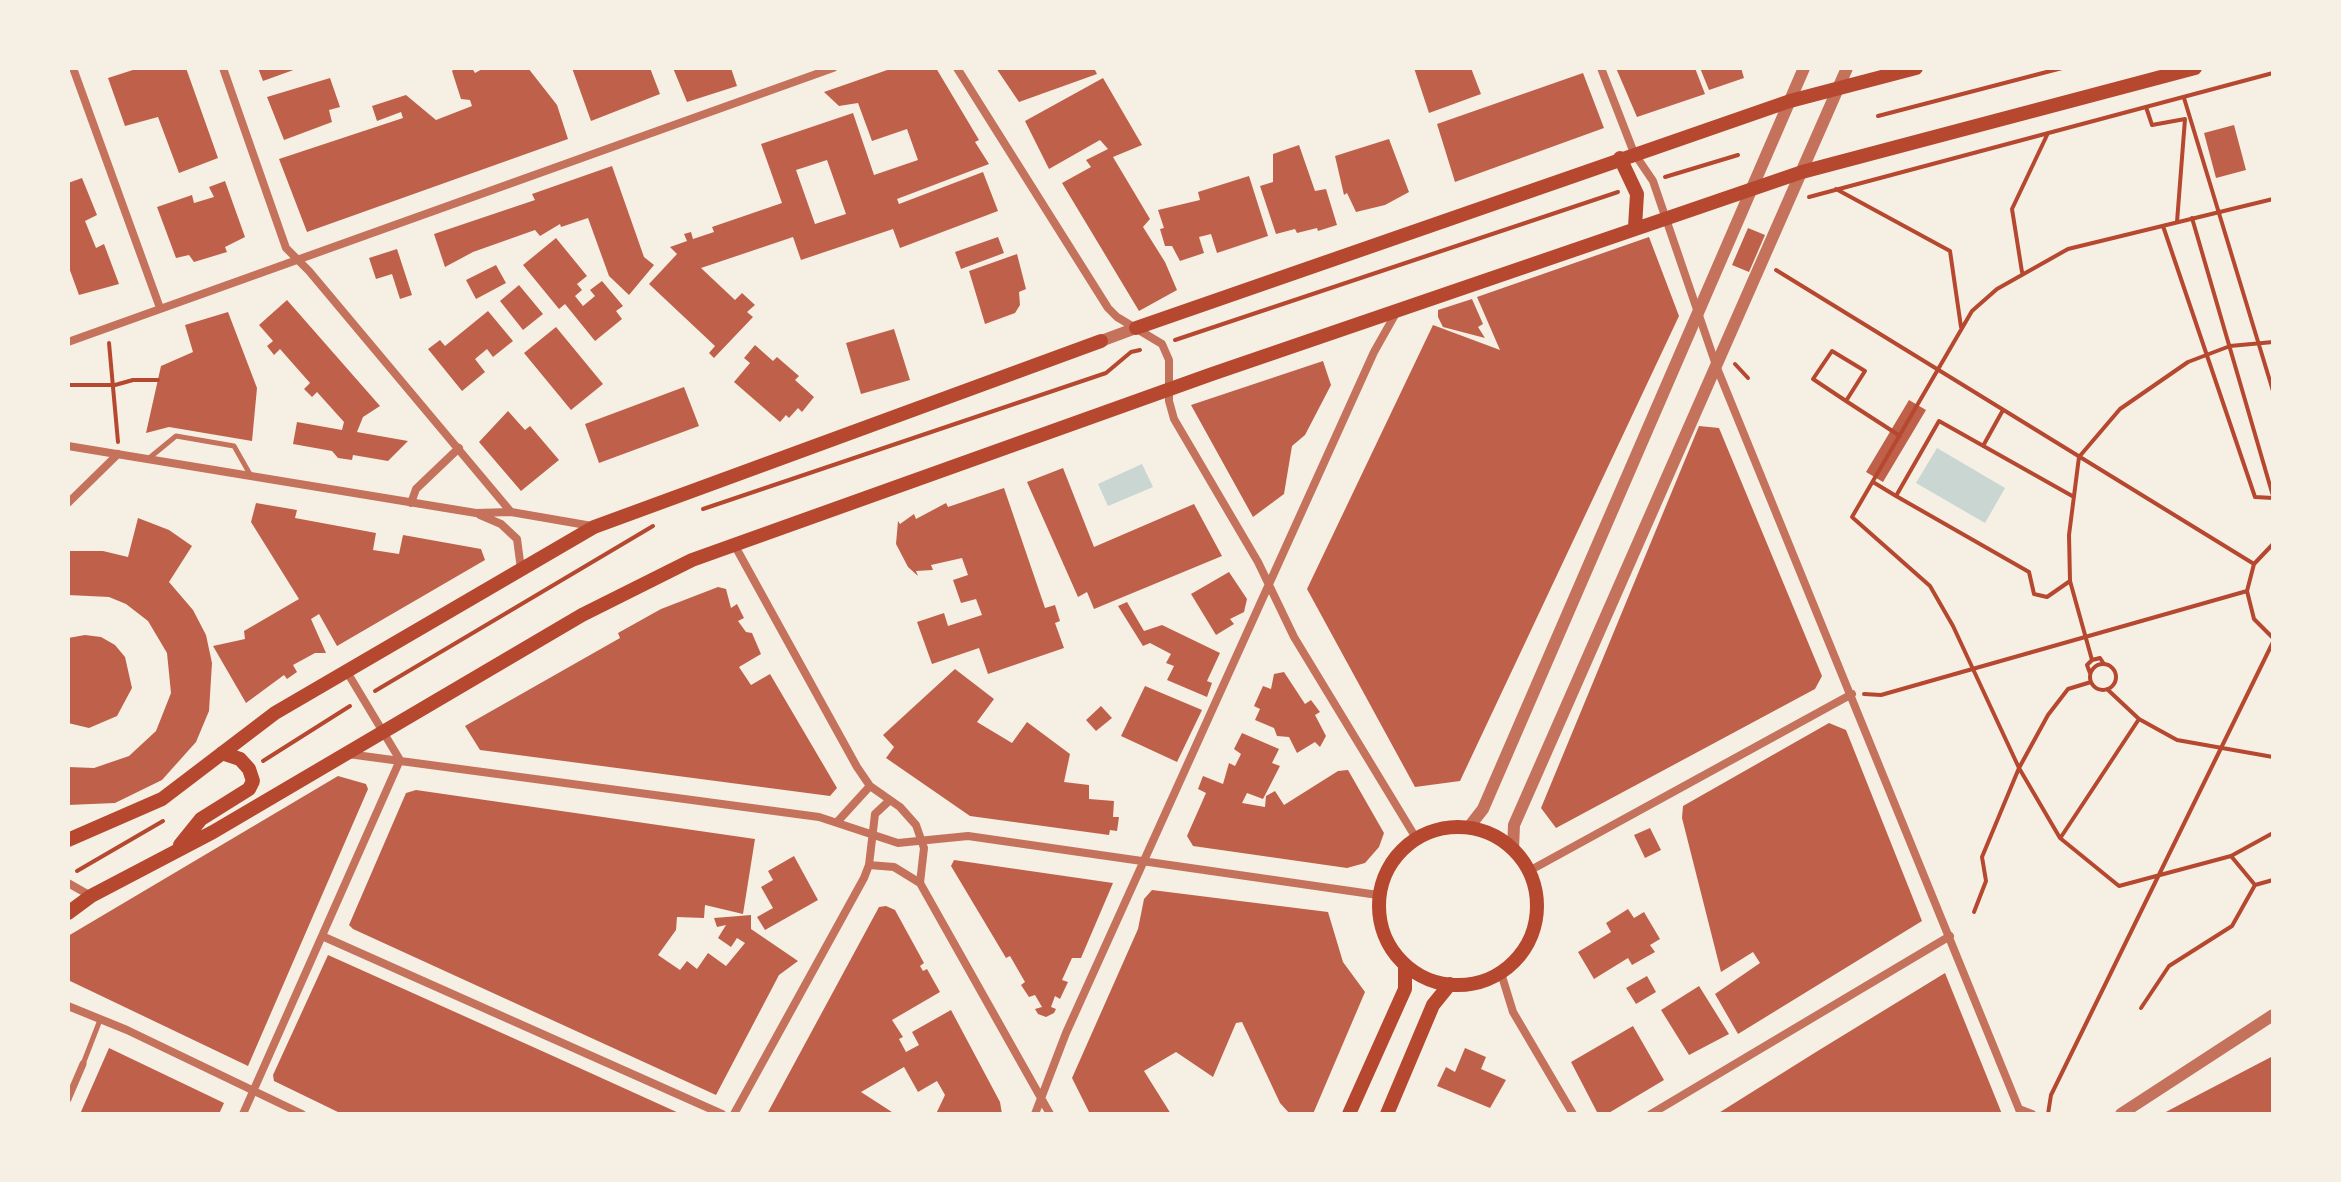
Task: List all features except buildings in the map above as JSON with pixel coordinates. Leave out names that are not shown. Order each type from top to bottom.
[{"type":"main road","points":[[1136,328],[1627,155],[1790,101],[1916,68]]},
{"type":"main road","points":[[68,913],[91,896],[177,848],[213,832],[613,597],[678,565],[1398,309],[1802,172],[2195,68]]},
{"type":"main road","points":[[1627,155],[1638,203],[1635,227]]},
{"type":"main road","points":[[68,840],[162,799],[252,728],[594,527],[1101,341]]},
{"type":"main road","points":[[177,848],[201,819],[249,789],[253,781],[249,769],[240,759],[222,753]]},
{"type":"main road","points":[[1469,827],[1493,835],[1513,849],[1529,871],[1537,906],[1535,925],[1528,944],[1501,973],[1470,985],[1450,984],[1427,979],[1405,967],[1384,934],[1378,895],[1394,857],[1416,838],[1439,829],[1469,827]]},
{"type":"main road","points":[[1349,1114],[1405,989],[1405,967]]},
{"type":"main road","points":[[1387,1114],[1433,1005],[1450,984]]},
{"type":"street","points":[[73,68],[160,308]]},
{"type":"street","points":[[223,68],[286,248],[309,271],[511,512]]},
{"type":"street","points":[[68,342],[833,68]]},
{"type":"street","points":[[957,68],[1108,308],[1117,317],[1162,344],[1170,368],[1168,390],[1174,419],[1271,587],[1294,637],[1416,838]]},
{"type":"street","points":[[1601,68],[1627,155],[1653,181],[1663,218],[1717,368],[2020,1111],[2032,1114]]},
{"type":"street","points":[[1469,827],[1483,809],[1804,68]]},
{"type":"street","points":[[1513,849],[1514,825],[1847,68]]},
{"type":"street","points":[[1035,1114],[1059,1048],[1271,587],[1374,352],[1398,309]]},
{"type":"street","points":[[1101,341],[1136,328]]},
{"type":"street","points":[[68,446],[411,503],[476,513],[511,512],[594,527]]},
{"type":"street","points":[[411,503],[416,489],[459,448]]},
{"type":"street","points":[[68,503],[118,454]]},
{"type":"street","points":[[476,513],[501,524],[517,539],[521,569]]},
{"type":"street","points":[[735,546],[870,786],[910,815],[924,848],[920,883]]},
{"type":"street","points":[[347,672],[400,760]]},
{"type":"street","points":[[1529,871],[1852,694]]},
{"type":"street","points":[[342,754],[838,821],[870,836],[898,843],[968,836],[1378,895]]},
{"type":"street","points":[[243,1114],[400,760]]},
{"type":"street","points":[[838,821],[870,786]]},
{"type":"street","points":[[734,1114],[869,865],[875,814],[890,800]]},
{"type":"street","points":[[869,865],[893,866],[920,883],[1050,1114]]},
{"type":"street","points":[[68,883],[91,896]]},
{"type":"street","points":[[322,936],[722,1114]]},
{"type":"street","points":[[1651,1114],[1950,936]]},
{"type":"street","points":[[1501,973],[1513,1012],[1573,1114]]},
{"type":"street","points":[[68,1006],[254,1089],[302,1114]]},
{"type":"street","points":[[2121,1114],[2273,1015]]},
{"type":"street","points":[[68,1099],[83,1064]]},
{"type":"lane","points":[[148,459],[176,436],[234,446],[252,476]]},
{"type":"lane","points":[[83,1064],[100,1020]]},
{"type":"path","points":[[1878,116],[2062,68]]},
{"type":"path","points":[[1810,195],[2273,73]]},
{"type":"path","points":[[2184,98],[2221,211],[2273,391]]},
{"type":"path","points":[[2146,107],[2152,125],[2185,119],[2177,222]]},
{"type":"path","points":[[2022,272],[2012,209],[2048,133]]},
{"type":"path","points":[[1653,181],[1738,155]]},
{"type":"path","points":[[1106,373],[1131,352],[1635,187]]},
{"type":"path","points":[[1836,189],[1950,251],[1961,330]]},
{"type":"path","points":[[2273,199],[2068,249],[2022,272],[1972,311],[1852,517],[1930,586],[1953,626],[2019,768],[2060,838],[2119,886],[2231,856],[2273,833]]},
{"type":"path","points":[[2163,226],[2255,497],[2273,497],[2192,218]]},
{"type":"path","points":[[1776,270],[2254,564]]},
{"type":"path","points":[[107,329],[115,385],[118,454]]},
{"type":"path","points":[[2092,660],[2070,581],[2069,535],[2079,457],[2120,409],[2188,362],[2230,346],[2273,342]]},
{"type":"path","points":[[1846,401],[1865,371],[1832,351],[1813,379],[1846,401],[1900,436]]},
{"type":"path","points":[[68,385],[115,385],[133,380],[158,380]]},
{"type":"path","points":[[1983,446],[2003,410]]},
{"type":"path","points":[[1896,496],[1939,421],[2074,497]]},
{"type":"path","points":[[1873,482],[2029,572],[2034,594],[2047,597],[2070,581]]},
{"type":"path","points":[[2048,1114],[2051,1095],[2273,640],[2254,619],[2247,591],[2254,564],[2273,544]]},
{"type":"path","points":[[1852,694],[1881,695],[2247,591]]},
{"type":"path","points":[[2100,658],[2112,668],[2116,676],[2114,684],[2107,689],[2099,690],[2091,682],[2087,665],[2092,660],[2100,658]]},
{"type":"path","points":[[2090,673],[2104,664]]},
{"type":"path","points":[[1974,912],[1986,881],[1982,857],[2019,768],[2048,715],[2068,689],[2091,682]]},
{"type":"path","points":[[2107,689],[2139,719],[2177,740],[2273,757]]},
{"type":"path","points":[[2060,838],[2139,719]]},
{"type":"path","points":[[2231,856],[2255,885]]},
{"type":"path","points":[[2141,1008],[2169,966],[2232,926],[2255,885],[2273,880]]},
{"type":"path","points":[[2273,932],[2273,948]]},
{"type":"shaded area","points":[[1937,448],[2005,488],[1985,523],[1916,483]]},
{"type":"shaded area","points":[[1142,464],[1153,487],[1108,506],[1098,484]]}]
